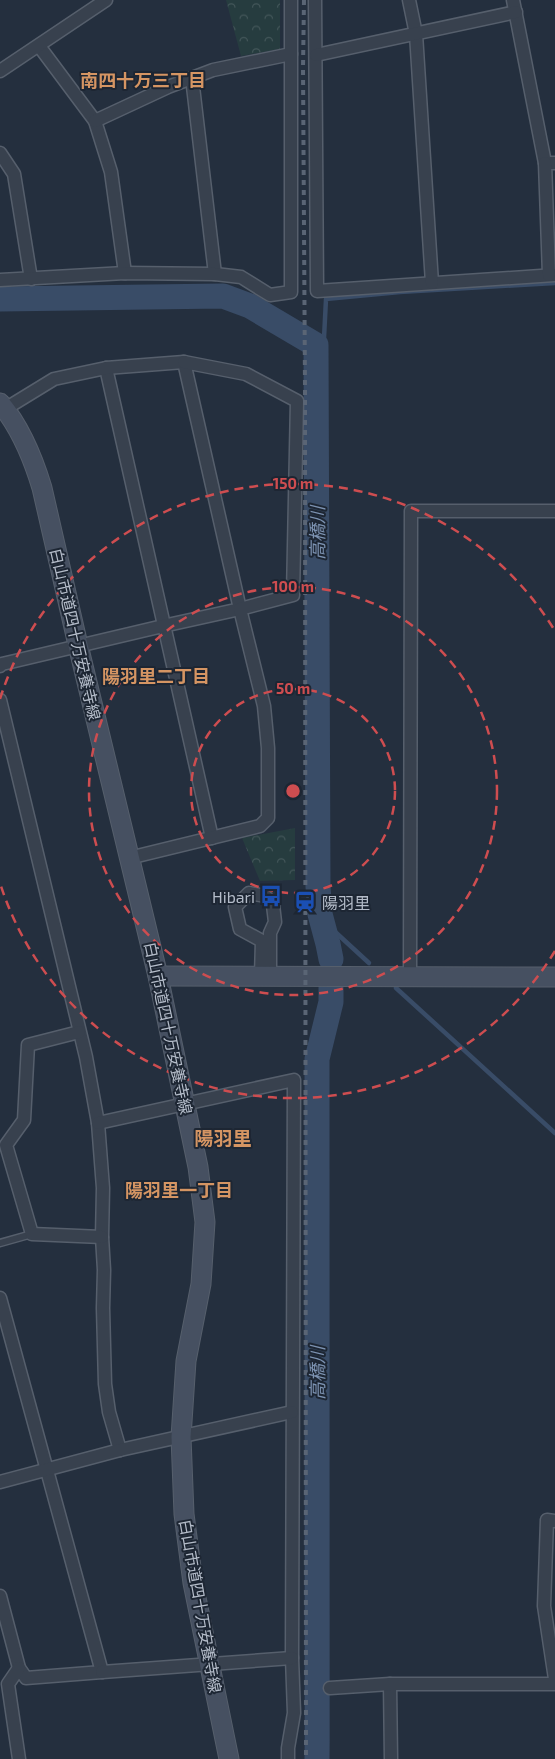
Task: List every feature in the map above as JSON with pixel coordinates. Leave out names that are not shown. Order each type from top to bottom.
[{"type":"street","points":[[0,71],[106,0]]},
{"type":"street","points":[[0,280],[125,273],[215,274],[241,277],[270,295],[291,292],[290,0]]},
{"type":"street","points":[[316,0],[316,55],[317,291],[552,275],[550,163],[514,6],[416,34],[316,55]]},
{"type":"street","points":[[409,0],[416,34],[432,283]]},
{"type":"street","points":[[39,46],[95,121],[111,172],[125,273]]},
{"type":"street","points":[[95,121],[168,87],[213,70],[291,54]]},
{"type":"street","points":[[192,78],[215,274]]},
{"type":"street","points":[[0,153],[14,174],[31,279]]},
{"type":"street","points":[[129,858],[260,826],[268,818],[268,748],[264,706],[184,362]]},
{"type":"street","points":[[0,666],[78,645],[240,609],[293,595],[297,401],[246,374],[184,362],[106,368],[54,379],[3,406]]},
{"type":"street","points":[[106,368],[212,838]]},
{"type":"street","name":"白山市道四十万安養寺線","points":[[3,406],[19,430],[40,482],[158,976],[198,1167],[205,1222],[200,1284],[186,1361],[181,1437],[184,1514],[193,1583],[228,1759]]},
{"type":"street","points":[[410,977],[411,511],[555,511]]},
{"type":"street","points":[[0,700],[79,1032],[98,1123],[103,1188],[105,1384],[109,1412],[120,1450]]},
{"type":"street","points":[[249,893],[265,896],[273,905],[275,922],[270,933],[265,977],[262,941],[240,929],[235,907],[249,893]]},
{"type":"street","points":[[158,976],[555,977]]},
{"type":"street","points":[[79,1032],[28,1045],[24,1120],[6,1145],[32,1234],[102,1237]]},
{"type":"street","points":[[98,1123],[294,1080],[292,1412],[292,1658],[294,1712],[288,1759]]},
{"type":"street","points":[[0,1298],[102,1672]]},
{"type":"street","points":[[0,1482],[46,1468],[120,1450],[292,1412]]},
{"type":"street","points":[[555,1521],[546,1520],[544,1606],[555,1679]]},
{"type":"street","points":[[0,1596],[19,1668],[26,1678],[292,1658]]},
{"type":"street","points":[[19,1668],[8,1684],[19,1759]]},
{"type":"street","points":[[330,1688],[390,1684],[555,1684]]},
{"type":"street","points":[[390,1684],[391,1759]]},
{"type":"lane","points":[[0,1243],[32,1234]]},
{"type":"green space","points":[[226,0],[280,0],[280,49],[241,56]]},
{"type":"green space","points":[[295,828],[295,880],[260,881],[242,838]]},
{"type":"waterway","points":[[316,345],[324,338],[326,299],[400,292],[555,283]]},
{"type":"waterway","name":"高橋川","points":[[0,299],[223,296],[250,306],[316,345],[318,887],[320,914],[331,959]]},
{"type":"waterway","points":[[320,914],[332,929],[369,963]]},
{"type":"waterway","name":"高橋川","points":[[317,1759],[317,1059],[331,1002],[331,988]]},
{"type":"waterway","points":[[396,988],[555,1133]]},
{"type":"railway","points":[[304,0],[306,1759]]},
{"type":"place","name":"Hibari","points":[[271,896]]},
{"type":"place","name":"陽羽里","points":[[305,902]]},
{"type":"district","name":"南四十万三丁目","points":[[143,80]]},
{"type":"district","name":"陽羽里二丁目","points":[[156,676]]},
{"type":"district","name":"陽羽里","points":[[223,1137]]},
{"type":"district","name":"陽羽里一丁目","points":[[179,1190]]}]
